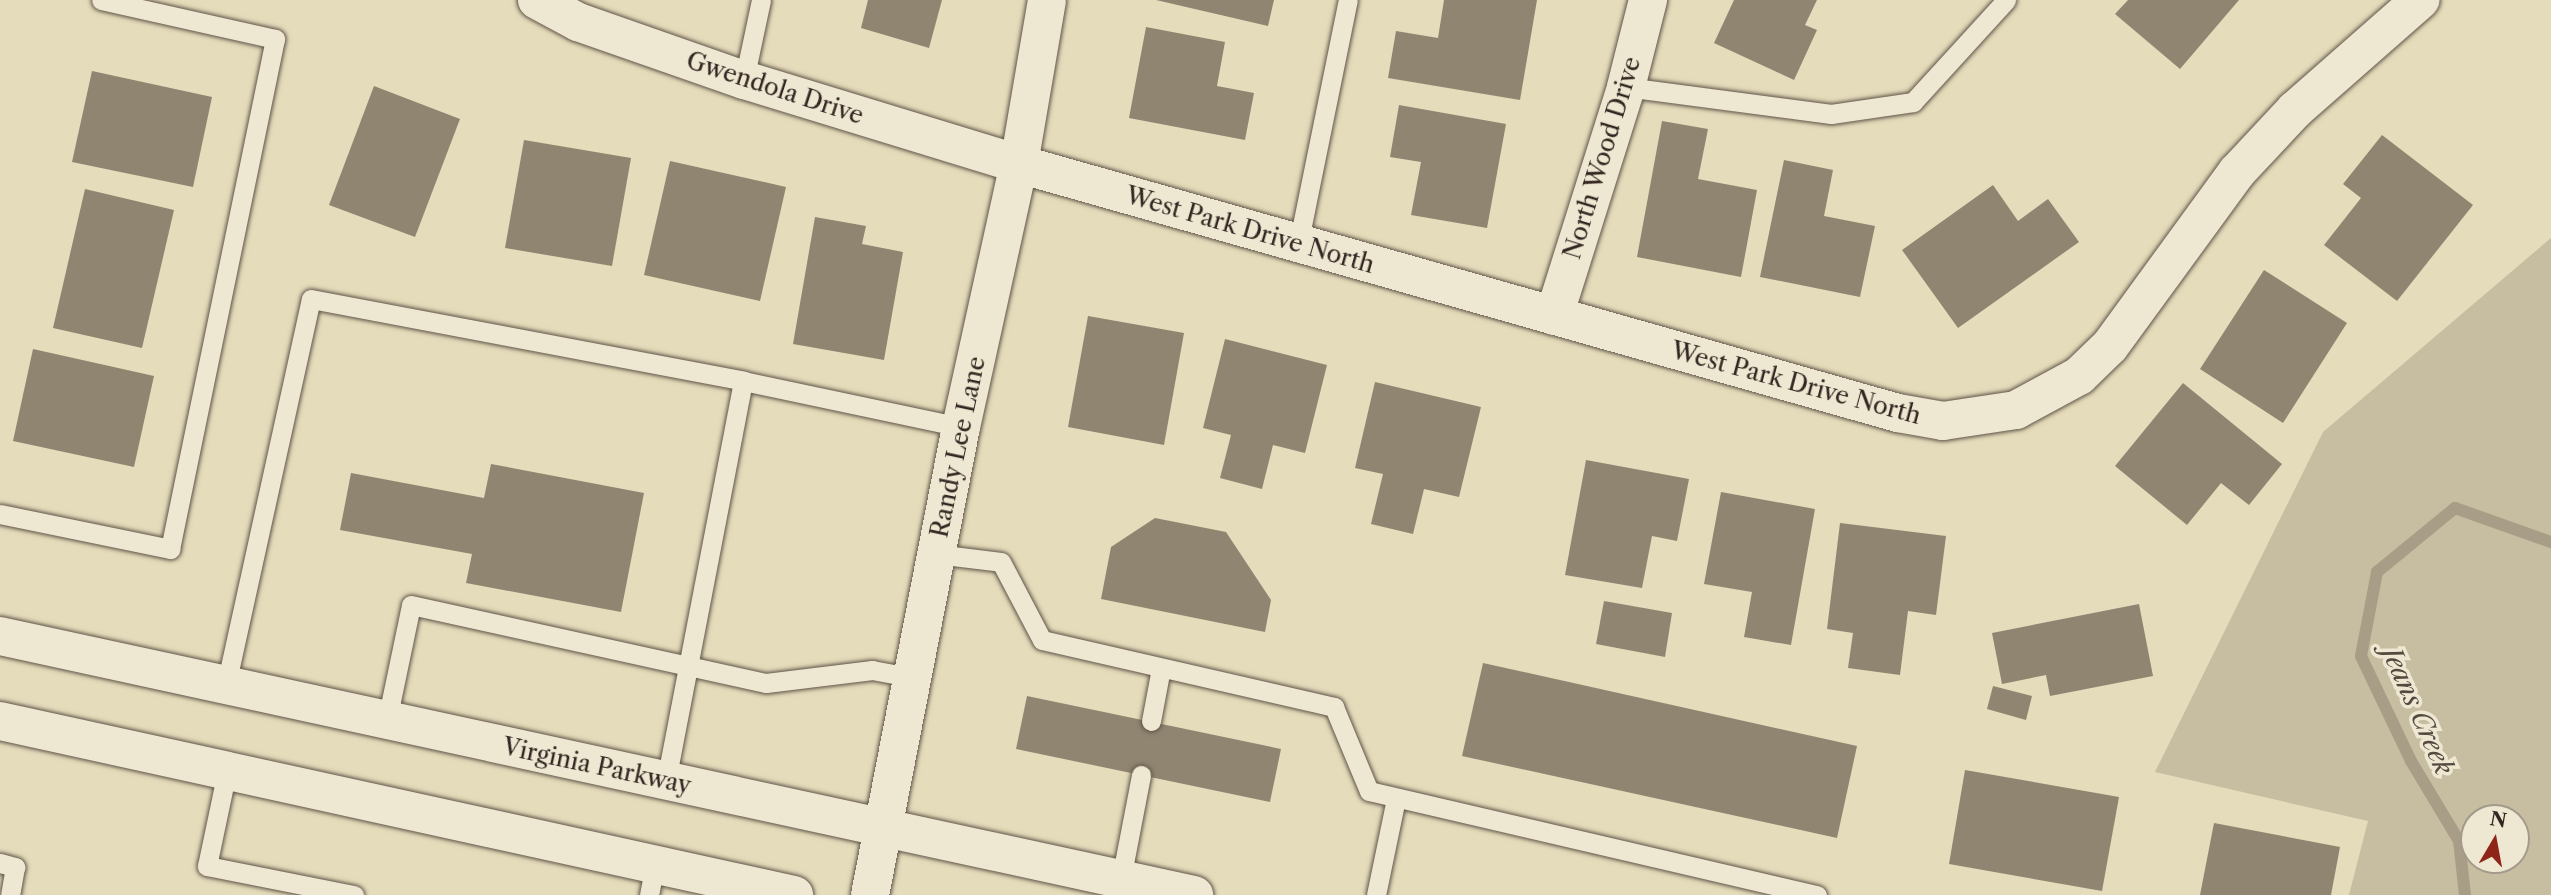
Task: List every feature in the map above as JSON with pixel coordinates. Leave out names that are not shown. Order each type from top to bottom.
[{"type":"street","name":"Gwendola Drive","points":[[537,0],[578,22],[744,80],[1019,164]]},
{"type":"street","name":"Randy Lee Lane","points":[[870,895],[915,678],[961,427],[1019,164],[1047,0]]},
{"type":"street","name":"North Wood Drive","points":[[1554,316],[1626,87],[1648,0]]},
{"type":"street","name":"West Park Drive North","points":[[1019,164],[1898,413],[1943,421],[2016,410],[2079,376],[2110,346],[2237,172],[2295,110],[2420,0]]},
{"type":"street","name":"Virginia Parkway","points":[[0,636],[1194,895]]},
{"type":"street","points":[[0,722],[227,771],[652,880],[794,895]]},
{"type":"lane","points":[[0,514],[170,549],[275,39],[101,0]]},
{"type":"lane","points":[[744,80],[761,0]]},
{"type":"lane","points":[[1298,245],[1348,0]]},
{"type":"lane","points":[[1626,87],[1831,114],[1913,102],[2006,0]]},
{"type":"lane","points":[[226,685],[312,299],[743,381],[961,427]]},
{"type":"lane","points":[[666,781],[743,381]]},
{"type":"lane","points":[[936,554],[1001,562],[1042,640],[1334,707],[1369,791],[1817,895]]},
{"type":"lane","points":[[387,720],[411,605],[766,683],[872,670],[915,678]]},
{"type":"lane","points":[[1151,721],[1161,667]]},
{"type":"lane","points":[[227,771],[207,866],[354,895]]},
{"type":"lane","points":[[1121,879],[1141,775]]},
{"type":"lane","points":[[1376,895],[1396,798]]},
{"type":"lane","points":[[0,863],[15,867],[10,895]]},
{"type":"shaded area","points":[[2551,238],[2551,895],[2349,895],[2368,821],[2155,772],[2323,432]]},
{"type":"building","points":[[868,0],[942,0],[929,48],[861,28]]},
{"type":"building","points":[[1156,0],[1274,0],[1268,26]]},
{"type":"building","points":[[1444,0],[1537,0],[1520,100],[1388,78],[1396,31],[1438,38]]},
{"type":"building","points":[[1734,0],[1817,0],[1805,25],[1817,30],[1794,80],[1714,43]]},
{"type":"building","points":[[2128,0],[2239,0],[2180,69],[2115,14]]},
{"type":"building","points":[[1146,27],[1225,42],[1217,86],[1254,93],[1245,140],[1129,118]]},
{"type":"building","points":[[92,71],[212,97],[193,187],[72,162]]},
{"type":"building","points":[[374,86],[460,119],[415,237],[329,205]]},
{"type":"building","points":[[1399,105],[1506,124],[1487,228],[1411,215],[1421,162],[1390,157]]},
{"type":"building","points":[[1662,121],[1708,129],[1698,179],[1757,190],[1741,277],[1637,257]]},
{"type":"building","points":[[2382,135],[2473,205],[2397,301],[2324,245],[2361,198],[2343,184]]},
{"type":"building","points":[[524,140],[631,158],[612,266],[505,248]]},
{"type":"building","points":[[1784,160],[1833,170],[1824,216],[1875,226],[1860,297],[1760,277]]},
{"type":"building","points":[[670,161],[786,187],[760,301],[644,275]]},
{"type":"building","points":[[1993,185],[2018,221],[2048,199],[2079,242],[1958,328],[1902,250]]},
{"type":"building","points":[[85,189],[174,210],[142,348],[53,328]]},
{"type":"building","points":[[815,217],[866,226],[862,244],[903,252],[884,360],[793,344]]},
{"type":"building","points":[[2264,270],[2347,323],[2283,423],[2200,369]]},
{"type":"building","points":[[1088,316],[1184,333],[1164,445],[1068,427]]},
{"type":"building","points":[[1225,339],[1327,365],[1305,453],[1273,445],[1262,489],[1220,478],[1231,435],[1203,428]]},
{"type":"building","points":[[33,349],[154,376],[134,467],[13,441]]},
{"type":"building","points":[[1375,382],[1481,407],[1459,497],[1424,489],[1413,534],[1371,524],[1383,474],[1355,468]]},
{"type":"building","points":[[2183,383],[2282,464],[2249,505],[2221,483],[2187,525],[2115,466]]},
{"type":"building","points":[[1586,460],[1689,479],[1677,541],[1652,536],[1642,588],[1565,575]]},
{"type":"building","points":[[491,464],[644,493],[621,612],[466,583],[472,554],[340,530],[351,473],[484,498]]},
{"type":"building","points":[[1721,492],[1815,509],[1791,645],[1744,637],[1752,592],[1704,584]]},
{"type":"building","points":[[1155,518],[1226,532],[1271,600],[1265,632],[1101,599],[1111,547]]},
{"type":"building","points":[[1840,523],[1946,536],[1936,615],[1908,611],[1900,675],[1848,668],[1853,633],[1827,629]]},
{"type":"building","points":[[1604,601],[1672,613],[1665,657],[1596,644]]},
{"type":"building","points":[[2139,604],[2153,676],[2050,696],[2046,675],[2002,684],[1992,633]]},
{"type":"building","points":[[1483,663],[1857,746],[1837,838],[1462,756]]},
{"type":"building","points":[[1993,686],[2032,696],[2026,720],[1987,709]]},
{"type":"building","points":[[1027,696],[1281,749],[1270,802],[1016,749]]},
{"type":"building","points":[[1965,770],[2119,797],[2102,891],[1949,864]]},
{"type":"building","points":[[2214,823],[2340,847],[2331,895],[2200,895]]},
{"type":"waterway","name":"Jeans Creek","points":[[2465,895],[2459,841],[2411,761],[2361,656],[2377,572],[2455,508],[2551,542]]}]
